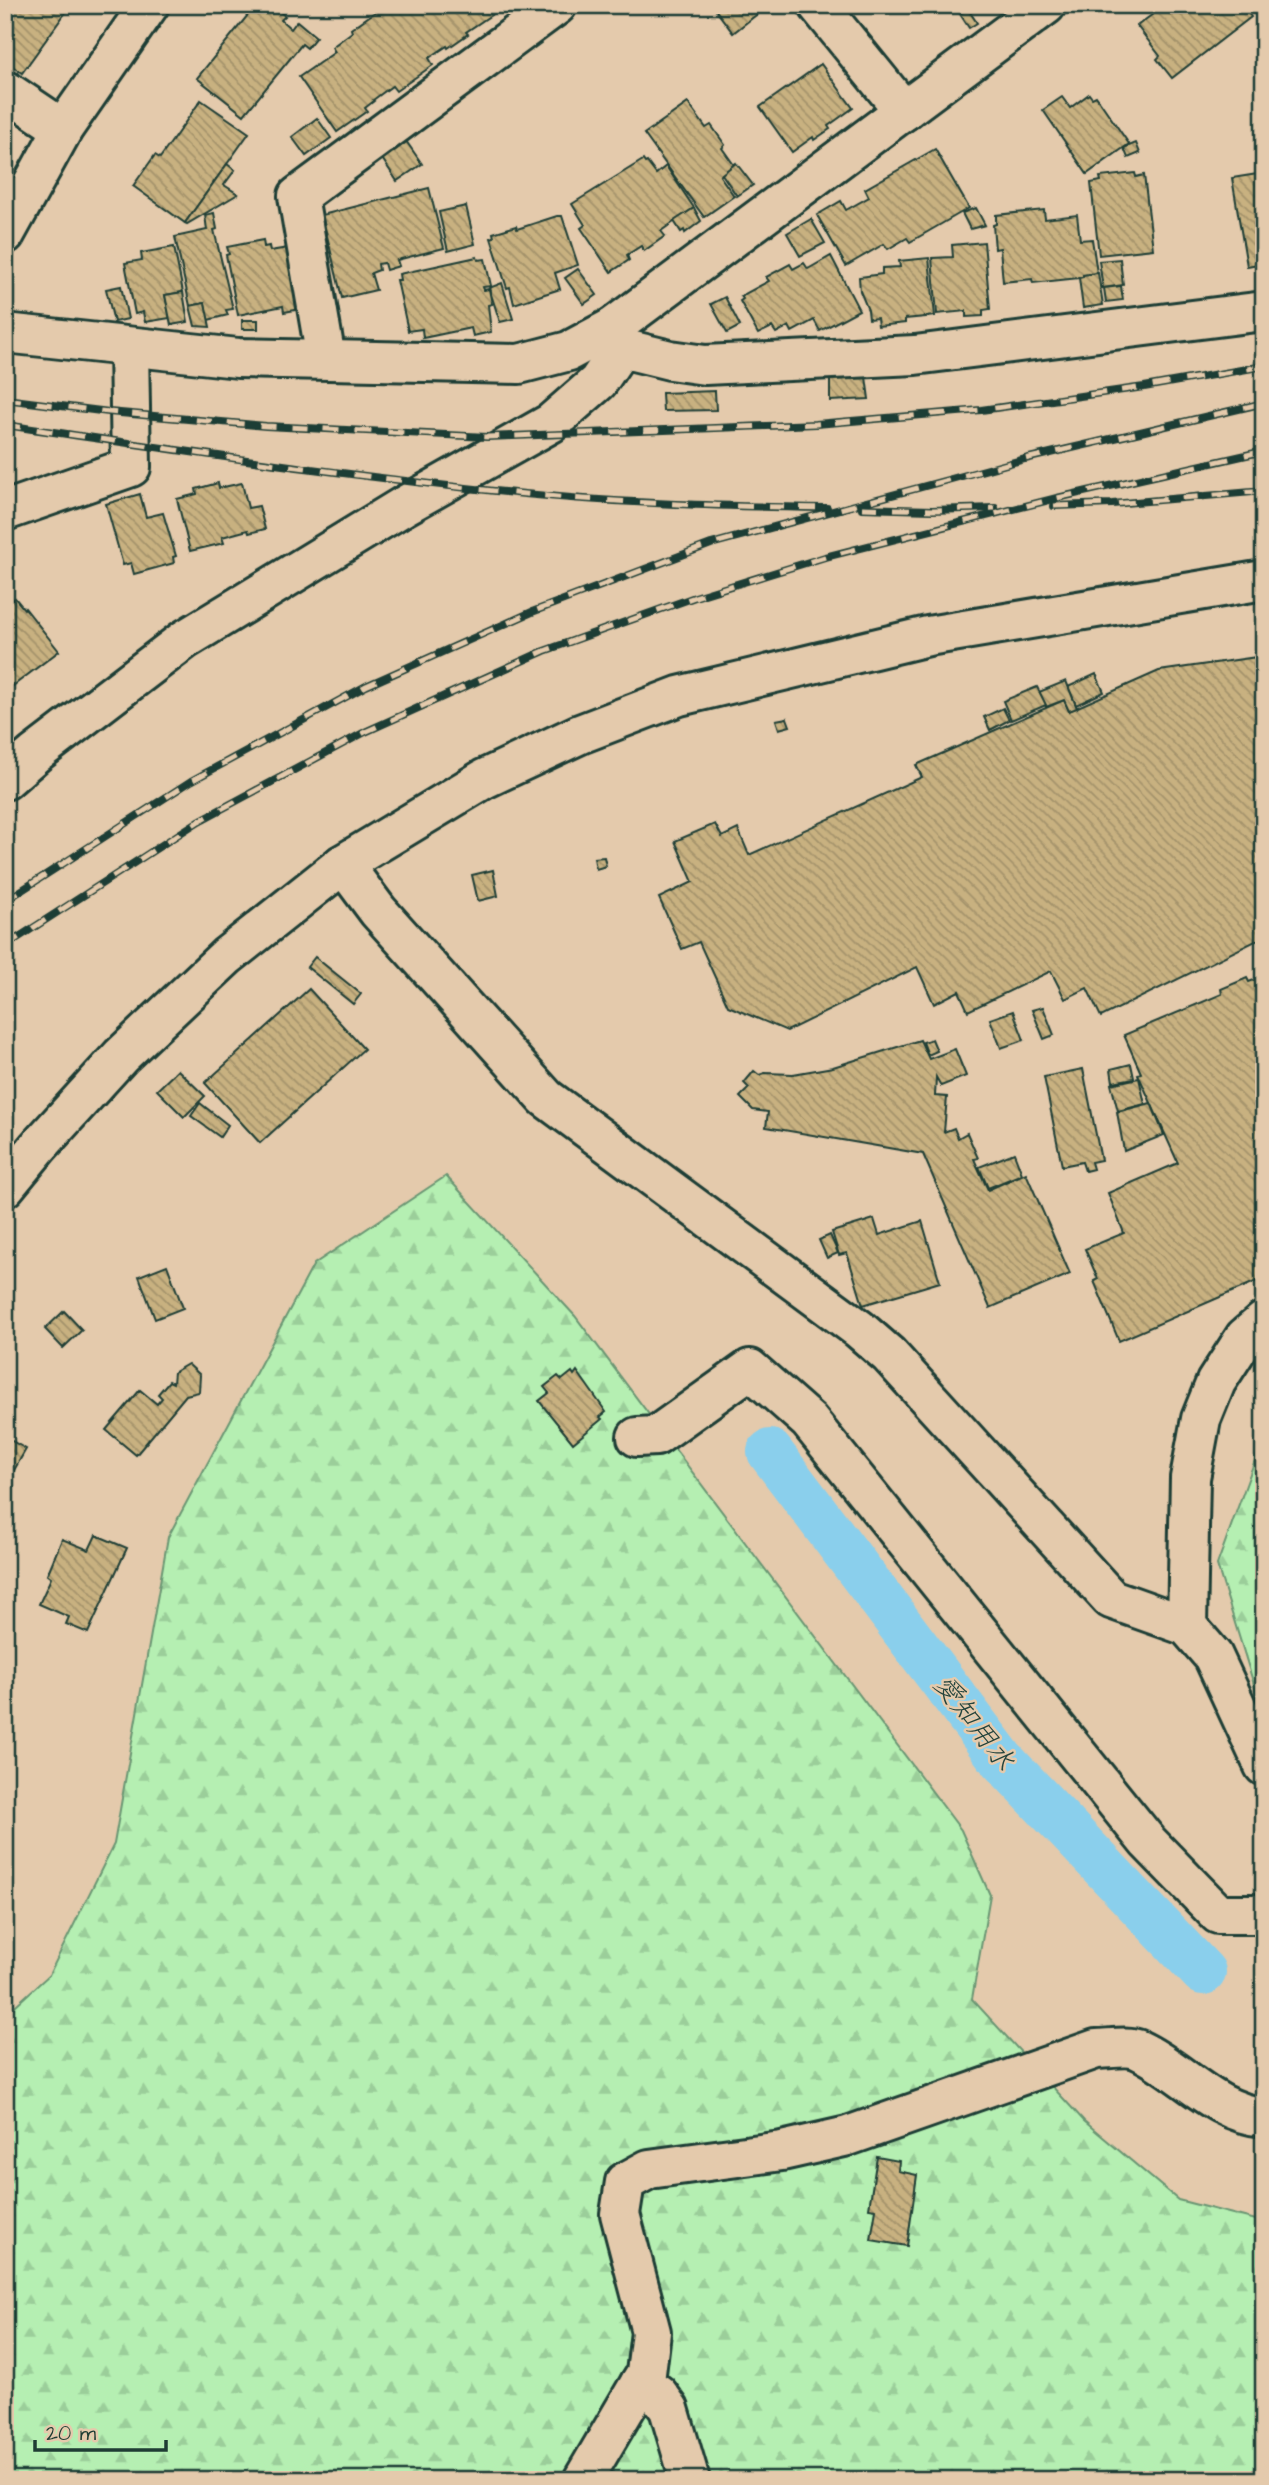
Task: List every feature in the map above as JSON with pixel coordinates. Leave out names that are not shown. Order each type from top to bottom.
[{"type":"street","points":[[5,234],[63,129],[149,5]]},
{"type":"street","points":[[326,359],[298,196],[557,5]]},
{"type":"street","points":[[818,5],[904,111]]},
{"type":"street","points":[[5,333],[238,358],[519,364],[617,338],[904,111],[1046,5]]},
{"type":"street","points":[[5,90],[63,129]]},
{"type":"street","points":[[617,338],[670,360],[705,365],[915,355],[1264,311]]},
{"type":"street","points":[[5,780],[184,640],[402,507],[551,423],[598,382],[617,338]]},
{"type":"street","points":[[5,511],[131,467],[129,347]]},
{"type":"street","points":[[5,1187],[121,1056],[227,956],[343,864],[484,779],[580,734],[679,696],[928,636],[1264,580]]},
{"type":"street","points":[[343,864],[378,911],[546,1098],[848,1320],[890,1355],[1111,1600],[1187,1626],[1213,1656],[1264,1766]]},
{"type":"street","points":[[1187,1626],[1190,1478],[1201,1419],[1216,1381],[1245,1337],[1264,1321]]},
{"type":"street","points":[[637,1437],[656,1436],[750,1369],[809,1421],[1148,1842],[1217,1914],[1264,1914]]},
{"type":"street","points":[[583,2480],[646,2374],[651,2332],[620,2214],[625,2182],[649,2169],[782,2151],[848,2136],[1096,2049],[1137,2049],[1217,2102],[1264,2117]]},
{"type":"street","points":[[640,2383],[658,2394],[669,2409],[690,2480]]},
{"type":"green space","points":[[446,1176],[575,1316],[961,1830],[990,1895],[972,1999],[1084,2121],[1178,2200],[1264,2222],[1264,2480],[5,2480],[5,2015],[49,1975],[114,1844],[168,1537],[314,1264]]},
{"type":"green space","points":[[1264,1435],[1264,1717],[1217,1565]]},
{"type":"building","points":[[5,5],[71,5],[22,73],[5,61]]},
{"type":"building","points":[[256,5],[272,5],[285,16],[281,20],[291,29],[297,21],[316,37],[307,48],[302,44],[244,115],[197,78]]},
{"type":"building","points":[[385,5],[503,7],[448,48],[447,46],[429,58],[433,65],[396,91],[392,86],[365,108],[367,111],[337,132],[299,77],[335,52],[332,47],[352,32],[351,29]]},
{"type":"building","points":[[712,5],[769,5],[733,33]]},
{"type":"building","points":[[1161,5],[1248,5],[1251,17],[1172,78],[1157,59],[1160,56],[1137,26]]},
{"type":"building","points":[[968,9],[977,23],[969,28],[960,14]]},
{"type":"building","points":[[821,64],[853,108],[828,126],[830,129],[792,152],[760,107]]},
{"type":"building","points":[[1089,94],[1092,98],[1096,96],[1129,144],[1087,174],[1043,110],[1062,97],[1070,108]]},
{"type":"building","points":[[201,100],[249,133],[185,223],[133,186],[155,155],[160,158]]},
{"type":"building","points":[[688,103],[706,128],[711,125],[725,145],[722,148],[734,165],[720,176],[734,196],[704,217],[644,134]]},
{"type":"building","points":[[317,118],[331,138],[306,156],[292,137]]},
{"type":"building","points":[[397,128],[422,164],[397,181],[373,145]]},
{"type":"building","points":[[1136,143],[1140,153],[1128,158],[1124,148]]},
{"type":"building","points":[[935,149],[969,208],[910,242],[907,238],[888,249],[884,244],[846,266],[817,215],[841,201],[846,210],[869,197],[865,189]]},
{"type":"building","points":[[643,160],[656,174],[666,166],[694,208],[661,231],[665,236],[644,251],[641,246],[627,255],[629,260],[611,272],[581,228],[585,225],[572,204]]},
{"type":"building","points":[[736,163],[753,185],[737,196],[722,174]]},
{"type":"building","points":[[227,164],[235,170],[224,185],[238,194],[185,223]]},
{"type":"building","points":[[1135,173],[1136,177],[1144,175],[1153,249],[1099,255],[1091,183],[1101,181],[1100,177]]},
{"type":"building","points":[[1264,173],[1264,263],[1247,266],[1232,178]]},
{"type":"building","points":[[429,188],[444,248],[397,260],[399,266],[386,270],[384,263],[378,264],[379,270],[371,273],[376,290],[342,298],[322,215]]},
{"type":"building","points":[[466,206],[475,244],[448,251],[439,212]]},
{"type":"building","points":[[694,208],[701,221],[685,233],[684,230],[681,232],[674,221]]},
{"type":"building","points":[[976,208],[985,225],[970,229],[962,213]]},
{"type":"building","points":[[1044,210],[1045,219],[1077,215],[1080,240],[1092,239],[1097,273],[1079,278],[1033,283],[1032,279],[1003,282],[1000,248],[995,249],[993,225],[996,224],[996,215]]},
{"type":"building","points":[[214,213],[217,229],[214,230],[233,309],[226,310],[228,315],[208,320],[205,303],[190,306],[175,237],[207,230],[205,215]]},
{"type":"building","points":[[562,216],[578,265],[555,273],[560,289],[514,304],[491,238],[494,237],[493,233],[516,226],[517,229]]},
{"type":"building","points":[[811,219],[825,243],[800,256],[787,233]]},
{"type":"building","points":[[263,240],[264,247],[269,246],[270,251],[288,248],[301,309],[284,312],[283,306],[238,315],[226,255],[229,254],[227,247]]},
{"type":"building","points":[[984,242],[990,309],[983,310],[983,316],[966,317],[966,311],[937,314],[932,258],[953,257],[952,245]]},
{"type":"building","points":[[174,247],[183,292],[165,295],[170,318],[145,322],[143,312],[135,314],[125,263],[142,260],[141,253]]},
{"type":"building","points":[[831,256],[859,310],[820,331],[814,320],[792,332],[789,326],[776,333],[772,327],[758,334],[740,301],[743,299],[741,296],[769,281],[766,277],[790,264],[793,269],[804,263],[808,269]]},
{"type":"building","points":[[477,257],[478,260],[485,259],[491,286],[483,287],[484,290],[489,289],[492,304],[488,305],[491,332],[473,336],[471,328],[423,338],[422,329],[408,331],[397,280],[400,280],[399,274]]},
{"type":"building","points":[[929,258],[935,316],[905,319],[905,323],[878,326],[877,318],[869,319],[860,291],[859,277],[882,274],[882,268],[900,267],[899,261]]},
{"type":"building","points":[[1120,259],[1123,285],[1103,288],[1099,261]]},
{"type":"building","points":[[578,269],[597,295],[584,304],[565,278]]},
{"type":"building","points":[[1098,273],[1103,305],[1083,308],[1079,278]]},
{"type":"building","points":[[502,283],[513,319],[500,322],[489,288]]},
{"type":"building","points":[[121,286],[128,319],[114,322],[106,289]]},
{"type":"building","points":[[1121,286],[1123,300],[1106,302],[1104,288]]},
{"type":"building","points":[[183,292],[188,322],[171,325],[165,295]]},
{"type":"building","points":[[725,297],[740,326],[727,333],[711,304]]},
{"type":"building","points":[[205,303],[210,327],[195,326],[190,306]]},
{"type":"building","points":[[242,320],[258,320],[258,329],[242,329]]},
{"type":"building","points":[[866,377],[869,399],[830,401],[830,380]]},
{"type":"building","points":[[715,391],[716,410],[663,411],[662,393]]},
{"type":"building","points":[[218,483],[219,488],[242,483],[248,508],[259,506],[265,529],[249,533],[248,530],[222,537],[224,543],[190,551],[177,499],[197,494],[196,489]]},
{"type":"building","points":[[140,494],[146,517],[163,513],[176,556],[173,557],[174,563],[134,574],[131,563],[123,565],[106,504]]},
{"type":"building","points":[[15,598],[59,651],[5,692],[5,606]]},
{"type":"building","points":[[1264,656],[1264,937],[1101,1017],[1087,988],[1065,999],[1051,971],[968,1011],[959,991],[934,1004],[917,967],[787,1031],[728,1006],[699,942],[682,949],[659,898],[693,882],[675,841],[715,824],[722,837],[738,829],[749,855],[922,777],[916,765],[1064,700],[1069,711],[1159,671]]},
{"type":"building","points":[[1096,674],[1104,692],[1076,705],[1068,687]]},
{"type":"building","points":[[1066,681],[1077,708],[1069,711],[1064,700],[1046,707],[1039,692]]},
{"type":"building","points":[[1037,687],[1046,705],[1011,720],[1003,701]]},
{"type":"building","points":[[1003,708],[1009,720],[990,730],[984,717]]},
{"type":"building","points":[[787,718],[790,726],[779,729],[776,720]]},
{"type":"building","points":[[604,857],[606,866],[596,869],[594,858]]},
{"type":"building","points":[[493,870],[498,896],[478,901],[472,875]]},
{"type":"building","points":[[315,957],[361,994],[353,1004],[307,967]]},
{"type":"building","points":[[1247,978],[1249,982],[1259,978],[1264,988],[1264,1278],[1119,1341],[1094,1281],[1098,1279],[1085,1249],[1124,1233],[1108,1193],[1178,1163],[1138,1074],[1141,1073],[1124,1035],[1222,994],[1221,989]]},
{"type":"building","points":[[309,989],[364,1049],[260,1143],[205,1083]]},
{"type":"building","points":[[1043,1007],[1054,1035],[1044,1039],[1032,1010]]},
{"type":"building","points":[[1013,1011],[1024,1040],[1001,1048],[990,1019]]},
{"type":"building","points":[[932,1039],[937,1051],[928,1055],[923,1042]]},
{"type":"building","points":[[920,1040],[929,1059],[955,1049],[966,1076],[941,1086],[936,1077],[935,1096],[947,1097],[944,1132],[954,1128],[958,1138],[967,1133],[978,1158],[974,1159],[988,1190],[1026,1173],[1070,1274],[990,1308],[923,1154],[766,1127],[768,1112],[753,1110],[740,1097],[749,1088],[744,1083],[754,1071],[759,1075],[793,1074],[833,1067]]},
{"type":"building","points":[[1131,1064],[1134,1078],[1113,1082],[1111,1069]]},
{"type":"building","points":[[1083,1069],[1101,1160],[1091,1162],[1093,1169],[1085,1171],[1082,1162],[1062,1166],[1044,1077]]},
{"type":"building","points":[[178,1070],[205,1096],[184,1117],[157,1090]]},
{"type":"building","points":[[1139,1078],[1145,1104],[1118,1111],[1111,1084]]},
{"type":"building","points":[[200,1103],[228,1125],[220,1137],[191,1116]]},
{"type":"building","points":[[1151,1103],[1164,1135],[1124,1151],[1117,1112]]},
{"type":"building","points":[[1014,1153],[1022,1174],[988,1188],[979,1167]]},
{"type":"building","points":[[874,1219],[879,1235],[922,1221],[940,1282],[863,1305],[847,1253],[839,1255],[832,1232]]},
{"type":"building","points":[[830,1235],[838,1253],[827,1258],[819,1240]]},
{"type":"building","points":[[167,1265],[183,1308],[155,1319],[139,1276]]},
{"type":"building","points":[[64,1311],[82,1330],[63,1348],[45,1329]]},
{"type":"building","points":[[188,1364],[200,1375],[199,1392],[186,1395],[136,1455],[106,1430],[140,1390],[157,1404],[162,1398],[158,1394],[169,1381],[173,1383],[174,1372]]},
{"type":"building","points":[[577,1371],[606,1412],[600,1417],[602,1419],[573,1443],[539,1401],[549,1393],[544,1387],[558,1376],[562,1380]]},
{"type":"building","points":[[5,1437],[26,1449],[5,1486]]},
{"type":"building","points":[[96,1535],[127,1548],[88,1633],[66,1624],[69,1617],[39,1604],[51,1578],[47,1575],[62,1539],[89,1550]]},
{"type":"building","points":[[877,2157],[899,2161],[898,2171],[917,2175],[907,2246],[871,2240],[876,2209],[869,2208]]},
{"type":"waterway","name":"愛知用水","points":[[770,1452],[1002,1760],[1203,1972]]},
{"type":"railway","points":[[5,399],[109,412],[266,426],[487,437],[816,424],[981,410],[1144,387],[1264,366]]},
{"type":"railway","points":[[5,901],[191,781],[366,686],[532,612],[711,544],[1025,459],[1264,403]]},
{"type":"railway","points":[[5,425],[330,471],[525,494],[638,502],[827,508]]},
{"type":"railway","points":[[5,946],[199,821],[365,732],[544,651],[695,597],[825,557],[1057,498],[1264,451]]},
{"type":"railway","points":[[1054,506],[1112,504],[1264,491]]},
{"type":"railway","points":[[862,508],[995,508]]}]
